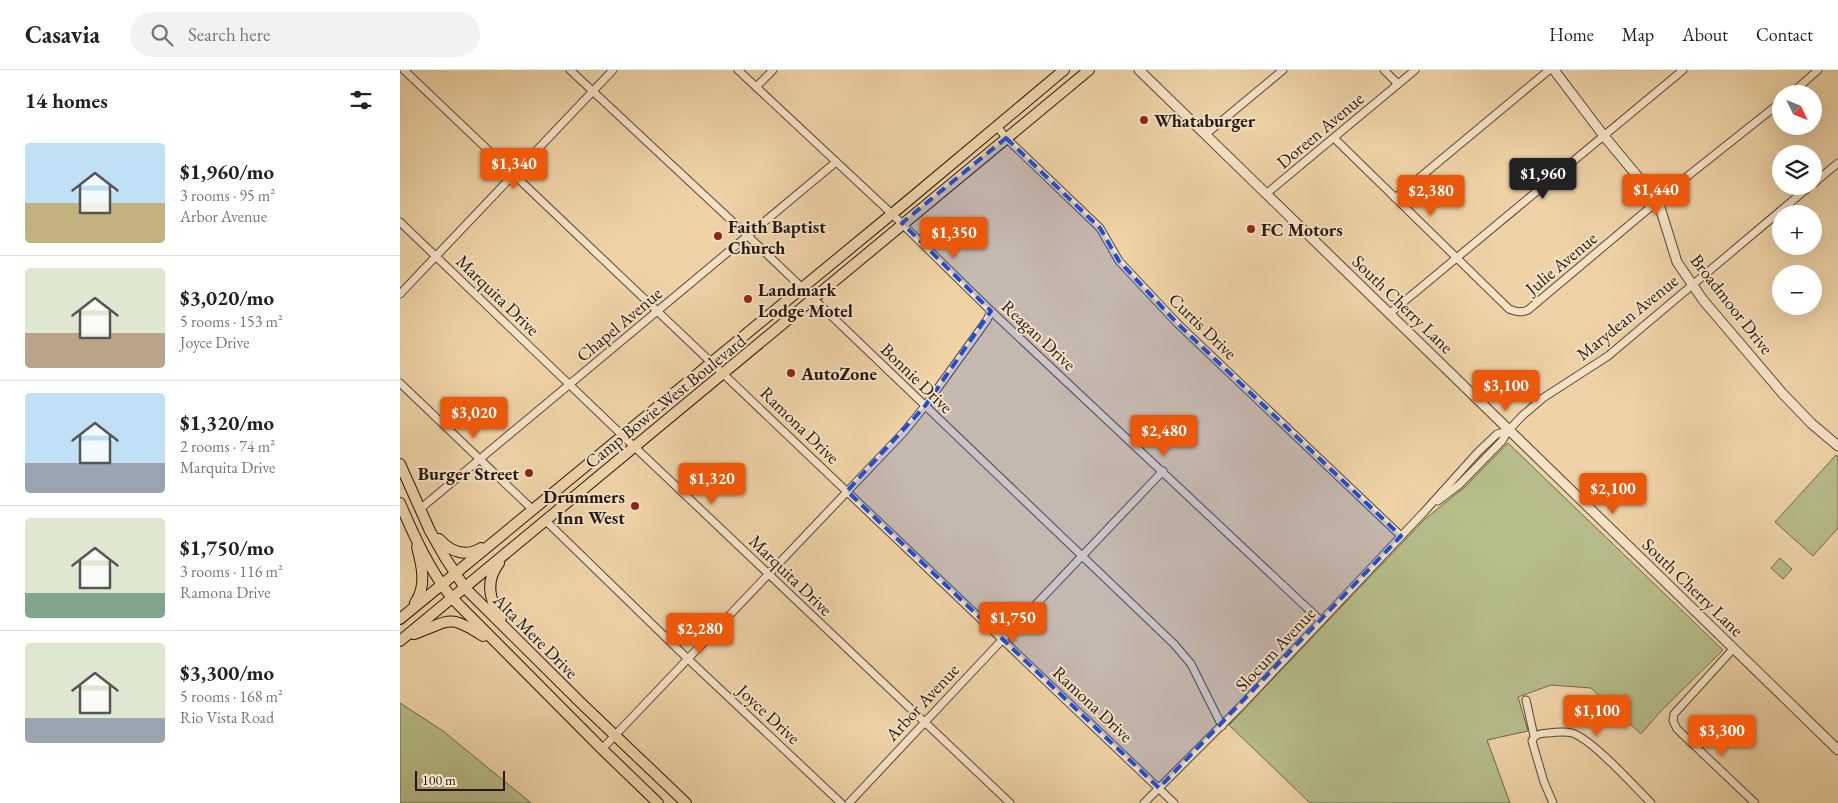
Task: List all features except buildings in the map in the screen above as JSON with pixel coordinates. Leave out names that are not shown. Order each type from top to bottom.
[{"type":"main road","name":"Camp Bowie West Boulevard","points":[[402,617],[712,363],[1064,70]]},
{"type":"main road","name":"Camp Bowie West Boulevard","points":[[400,641],[813,300],[902,223],[1089,70]]},
{"type":"main road","name":"Alta Mere Drive","points":[[400,464],[430,531],[465,588],[686,803]]},
{"type":"main road","name":"Alta Mere Drive","points":[[400,503],[441,584],[452,598],[658,803]]},
{"type":"main road","points":[[430,531],[448,548],[457,552],[470,553],[524,517]]},
{"type":"main road","points":[[402,617],[419,596],[422,587],[421,566],[412,529]]},
{"type":"main road","points":[[511,634],[493,605],[490,596],[490,583],[493,572],[498,564],[518,544]]},
{"type":"main road","points":[[409,634],[416,634],[440,622],[456,621],[464,623],[499,646]]},
{"type":"street","name":"Ramona Drive","points":[[404,70],[1174,803]]},
{"type":"street","name":"Bonnie Drive","points":[[570,70],[802,287],[813,300],[1174,644],[1191,664],[1222,726]]},
{"type":"street","points":[[400,294],[612,70]]},
{"type":"street","name":"Reagan Drive","points":[[738,70],[1321,621]]},
{"type":"street","points":[[756,88],[773,70]]},
{"type":"street","name":"South Cherry Lane","points":[[1139,70],[1838,750]]},
{"type":"street","points":[[1206,134],[1283,70]]},
{"type":"street","points":[[1384,70],[1398,84]]},
{"type":"street","name":"Doreen Avenue","points":[[1266,194],[1415,70]]},
{"type":"street","points":[[1395,198],[1549,70]]},
{"type":"street","name":"Broadmoor Drive","points":[[1554,70],[1604,136],[1658,201],[1677,262],[1691,285],[1783,394],[1812,424],[1838,446]]},
{"type":"street","points":[[1389,314],[1683,70]]},
{"type":"street","points":[[1801,85],[1818,70]]},
{"type":"street","name":"Julie Avenue","points":[[1456,257],[1509,309],[1515,312],[1528,310],[1658,201],[1772,109]]},
{"type":"street","name":"Curtis Drive","points":[[997,126],[1006,138],[1100,228],[1118,261],[1178,324],[1401,536]]},
{"type":"street","points":[[1334,138],[1456,257]]},
{"type":"street","name":"Chapel Avenue","points":[[420,510],[836,162]]},
{"type":"street","points":[[1822,177],[1838,164]]},
{"type":"street","name":"Marydean Avenue","points":[[1508,431],[1543,398],[1608,356],[1799,195]]},
{"type":"street","name":"Marquita Drive","points":[[400,222],[1010,803]]},
{"type":"street","points":[[602,749],[903,433],[925,406],[987,320],[991,311]]},
{"type":"street","points":[[400,383],[533,510]]},
{"type":"street","name":"Slocum Avenue","points":[[1144,803],[1222,726],[1497,434],[1508,431]]},
{"type":"street","name":"Arbor Avenue","points":[[849,803],[1163,471]]},
{"type":"street","name":"Joyce Drive","points":[[546,521],[688,659],[841,803]]},
{"type":"street","points":[[1734,648],[1672,718],[1677,728],[1755,803]]},
{"type":"street","points":[[1526,700],[1533,739],[1544,782],[1553,803]]},
{"type":"street","points":[[1533,739],[1549,732],[1564,732],[1579,736],[1597,750],[1651,803]]},
{"type":"highlighted area","points":[[1006,138],[1100,228],[1119,261],[1178,324],[1401,536],[1159,788],[847,491],[925,406],[991,311],[902,223]]},
{"type":"green space","points":[[1508,443],[1723,650],[1661,711],[1641,734],[1591,688],[1551,685],[1518,697],[1528,731],[1487,740],[1510,803],[1310,803],[1229,725],[1425,519],[1465,487]]},
{"type":"green space","points":[[1836,455],[1838,457],[1838,528],[1813,556],[1775,522]]},
{"type":"green space","points":[[1780,558],[1792,569],[1783,579],[1771,568]]},
{"type":"green space","points":[[400,703],[443,731],[531,803],[400,803]]},
{"type":"place","name":"Whataburger","points":[[1144,120]]},
{"type":"place","name":"FC Motors","points":[[1251,229]]},
{"type":"place","name":"Faith Baptist Church","points":[[718,236]]},
{"type":"place","name":"Landmark Lodge Motel","points":[[748,299]]},
{"type":"place","name":"AutoZone","points":[[791,373]]},
{"type":"place","name":"Burger Street","points":[[529,473]]},
{"type":"place","name":"Drummers Inn West","points":[[635,506]]}]
